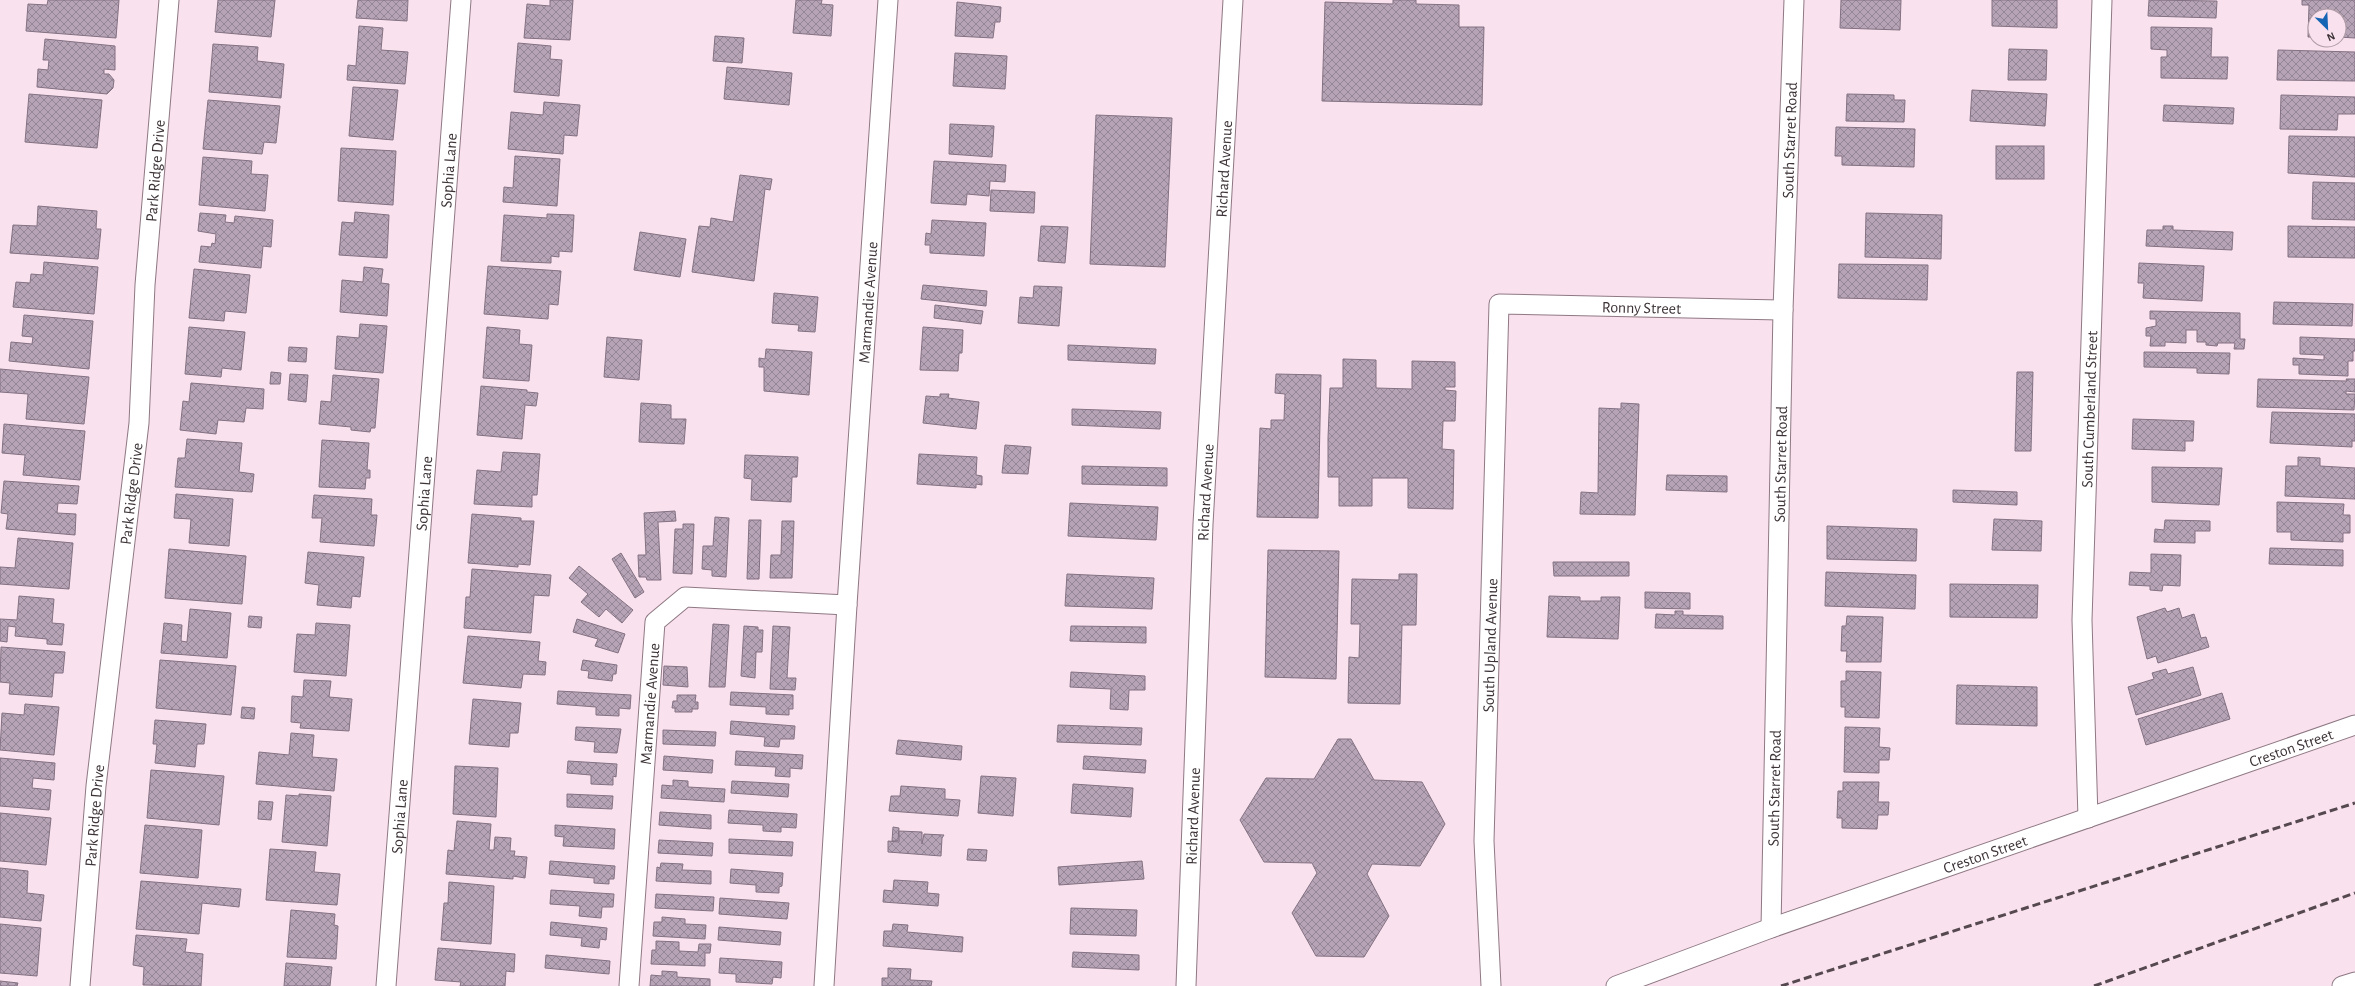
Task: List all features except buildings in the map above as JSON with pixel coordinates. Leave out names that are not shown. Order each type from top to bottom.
[{"type":"street","name":"Park Ridge Drive","points":[[80,986],[96,786],[139,423],[145,285],[169,0]]},
{"type":"street","name":"Sophia Lane","points":[[386,986],[460,0]]},
{"type":"street","name":"Marmandie Avenue","points":[[824,986],[846,605],[888,0]]},
{"type":"street","name":"Richard Avenue","points":[[1186,986],[1203,524],[1233,0]]},
{"type":"street","name":"South Starret Road","points":[[1771,928],[1783,310],[1794,0]]},
{"type":"street","name":"South Cumberland Street","points":[[2088,818],[2082,620],[2102,0]]},
{"type":"street","name":"Ronny Street","points":[[1500,304],[1783,310]]},
{"type":"street","name":"South Upland Avenue","points":[[1491,986],[1484,841],[1500,304]]},
{"type":"street","name":"Marmandie Avenue","points":[[629,986],[655,622],[685,596],[846,605]]},
{"type":"street","name":"Creston Street","points":[[1616,986],[1771,928],[2355,725]]},
{"type":"street","points":[[2342,986],[2355,982]]},
{"type":"railway","points":[[1781,986],[2355,803]]},
{"type":"railway","points":[[2094,986],[2355,893]]}]
